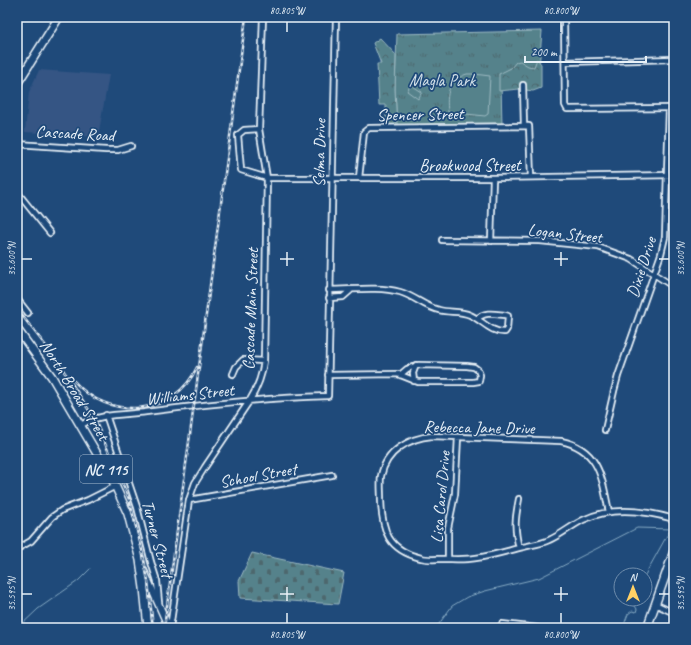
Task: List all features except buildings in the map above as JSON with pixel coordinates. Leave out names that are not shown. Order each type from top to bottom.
[{"type":"main road","points":[[17,84],[59,17]]},
{"type":"main road","name":"North Broad Street","points":[[17,329],[51,375],[116,486],[128,514],[140,564],[148,628]]},
{"type":"main road","points":[[647,628],[674,550]]},
{"type":"street","name":"Cascade Main Street","points":[[169,628],[189,500],[195,483],[250,400],[262,376],[264,361],[267,178],[259,129],[263,17]]},
{"type":"street","name":"Selma Drive","points":[[328,396],[329,290],[336,17]]},
{"type":"street","points":[[564,17],[565,105],[567,109],[672,108]]},
{"type":"street","points":[[565,62],[674,59]]},
{"type":"street","points":[[523,85],[524,126],[530,126],[530,177]]},
{"type":"street","name":"Dixie Drive","points":[[605,430],[614,391],[661,254],[665,236],[672,108]]},
{"type":"street","name":"Spencer Street","points":[[359,178],[364,132],[368,128],[524,126]]},
{"type":"street","name":"Brookwood Street","points":[[259,129],[244,130],[238,136],[242,170],[267,178],[493,178],[674,175]]},
{"type":"street","name":"Cascade Road","points":[[17,144],[106,150],[118,150],[131,146]]},
{"type":"street","points":[[491,241],[493,178]]},
{"type":"street","points":[[17,192],[50,233]]},
{"type":"street","name":"Logan Street","points":[[442,240],[540,241],[598,247],[631,259],[674,287]]},
{"type":"street","points":[[329,290],[385,289],[401,292],[410,295],[432,308],[469,314],[492,329],[500,332],[505,332],[507,329],[508,316],[486,313],[477,319]]},
{"type":"street","points":[[329,298],[343,297],[351,290]]},
{"type":"street","points":[[17,299],[28,313]]},
{"type":"street","points":[[233,374],[236,367],[244,360],[264,361]]},
{"type":"street","points":[[328,375],[400,375],[418,382],[478,382],[480,379],[479,372],[474,367],[416,366],[407,369],[400,375]]},
{"type":"street","points":[[414,381],[413,373],[416,366]]},
{"type":"street","name":"Williams Street","points":[[81,425],[94,418],[106,415],[250,400],[328,396]]},
{"type":"street","name":"Turner Street","points":[[106,415],[137,507],[150,562],[158,580],[159,603]]},
{"type":"street","name":"Rebecca Jane Drive","points":[[609,512],[601,473],[595,463],[588,454],[578,447],[561,441],[432,436],[418,437],[405,444],[395,452],[388,460],[381,478],[382,518],[385,531],[397,548],[423,558],[476,558],[519,548],[547,541],[583,520],[597,514],[609,512],[617,510],[637,511],[674,518]]},
{"type":"street","name":"Lisa Carol Drive","points":[[448,559],[448,528],[455,494],[458,437]]},
{"type":"street","name":"School Street","points":[[189,500],[332,475]]},
{"type":"street","points":[[17,549],[31,541],[52,517],[62,510],[88,500],[116,486]]},
{"type":"street","points":[[519,499],[515,521],[515,532],[519,548]]},
{"type":"street","points":[[140,564],[159,603],[169,628]]},
{"type":"street","points":[[655,604],[674,613]]},
{"type":"street","points":[[502,624],[537,628]]},
{"type":"shaded area","points":[[39,70],[109,75],[98,137],[25,132],[29,92]]},
{"type":"green space","name":"Magla Park","points":[[542,31],[538,81],[501,83],[502,126],[397,127],[395,89],[397,34]]},
{"type":"green space","points":[[380,38],[396,55],[395,89],[397,127],[386,127],[386,105],[379,105],[377,64],[381,64],[373,43]]},
{"type":"green space","points":[[537,59],[541,64],[541,88],[533,91],[519,89],[499,91],[499,74],[511,68],[516,62],[520,61],[528,66],[534,67]]},
{"type":"green space","points":[[467,74],[490,76],[488,114],[485,116],[448,112],[447,99],[452,84]]},
{"type":"green space","points":[[411,85],[422,92],[418,99],[407,91]]},
{"type":"green space","points":[[252,553],[344,573],[338,604],[240,598],[239,581]]},
{"type":"waterway","points":[[436,628],[452,606],[467,597],[485,591],[539,578],[637,528],[674,528]]},
{"type":"waterway","points":[[649,567],[670,530]]},
{"type":"waterway","points":[[18,628],[38,609],[78,581],[90,569]]},
{"type":"waterway","points":[[625,622],[628,614],[632,611],[636,612],[636,607]]},
{"type":"railway","points":[[164,628],[246,17]]},
{"type":"railway","points":[[17,309],[56,359],[94,418],[129,499],[148,581],[153,628]]},
{"type":"railway","points":[[74,381],[88,394],[104,403],[122,407],[140,408],[157,404],[173,396],[187,384],[197,367]]}]
